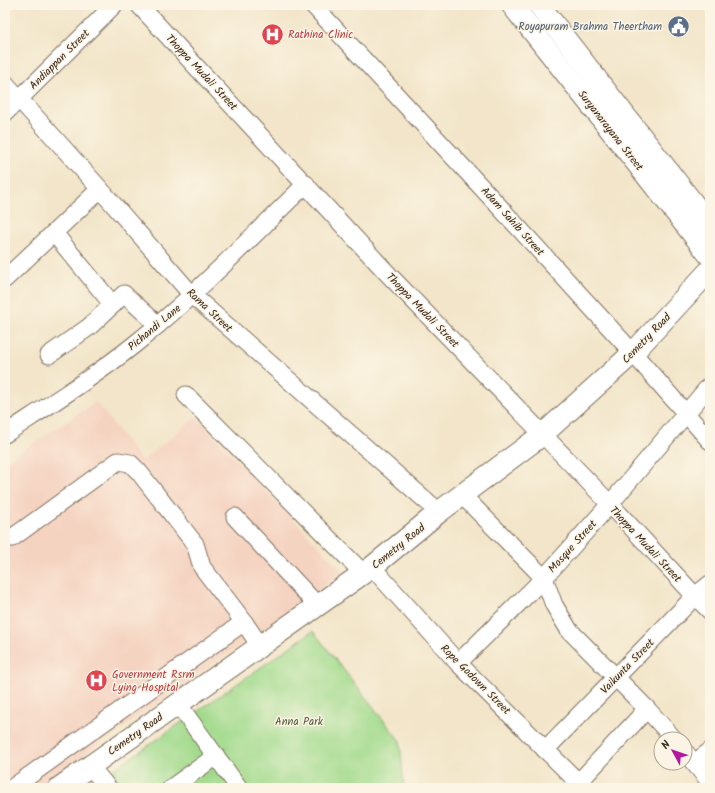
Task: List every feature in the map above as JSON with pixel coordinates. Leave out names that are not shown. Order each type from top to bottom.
[{"type":"main road","name":"Suryanarayana Street","points":[[539,5],[710,225]]},
{"type":"main road","name":"Suryanarayana Street","points":[[518,7],[710,256]]},
{"type":"main road","name":"Cemetry Road","points":[[59,788],[367,570],[439,512],[542,435],[633,353],[710,270]]},
{"type":"street","name":"Andiappan Street","points":[[5,112],[114,5]]},
{"type":"street","name":"Thoppa Mudali Street","points":[[139,5],[388,274],[610,504],[710,611]]},
{"type":"street","name":"Adam Sahib Street","points":[[313,5],[633,353],[710,441]]},
{"type":"street","name":"Rama Street","points":[[5,83],[192,295],[439,512]]},
{"type":"street","name":"Pichandi Lane","points":[[5,434],[86,380],[134,345],[192,295],[306,184]]},
{"type":"street","points":[[5,279],[100,189]]},
{"type":"street","points":[[54,233],[113,305]]},
{"type":"street","points":[[49,355],[89,327],[124,294],[158,325]]},
{"type":"street","name":"Mosque Street","points":[[458,663],[544,578],[610,504],[710,385]]},
{"type":"street","name":"Rope Godown Street","points":[[186,395],[367,570],[581,785]]},
{"type":"street","points":[[12,538],[118,462],[130,463],[140,472],[195,544],[202,567],[244,622],[260,646]]},
{"type":"street","points":[[462,496],[544,578],[554,604],[569,630],[667,731]]},
{"type":"street","points":[[235,517],[317,606]]},
{"type":"street","name":"Vaikunta Street","points":[[545,750],[695,596],[710,584]]},
{"type":"street","points":[[12,788],[244,622]]},
{"type":"street","points":[[178,704],[239,788]]},
{"type":"street","points":[[581,785],[647,709]]},
{"type":"street","points":[[693,756],[710,751]]},
{"type":"street","points":[[171,788],[216,756]]},
{"type":"street","points":[[693,761],[710,782]]},
{"type":"street","points":[[90,766],[108,788]]},
{"type":"shaded area","name":"Government Rsrm Lying Hospital","points":[[96,402],[142,461],[196,417],[343,572],[37,788],[5,788],[5,462]]},
{"type":"green space","name":"Anna Park","points":[[313,631],[400,741],[404,788],[87,788]]},
{"type":"place","name":"Royapuram Brahma Theertham","points":[[678,26]]},
{"type":"place","name":"Rathina Clinic","points":[[272,34]]},
{"type":"place","name":"Government Rsrm Lying Hospital","points":[[97,680]]}]
